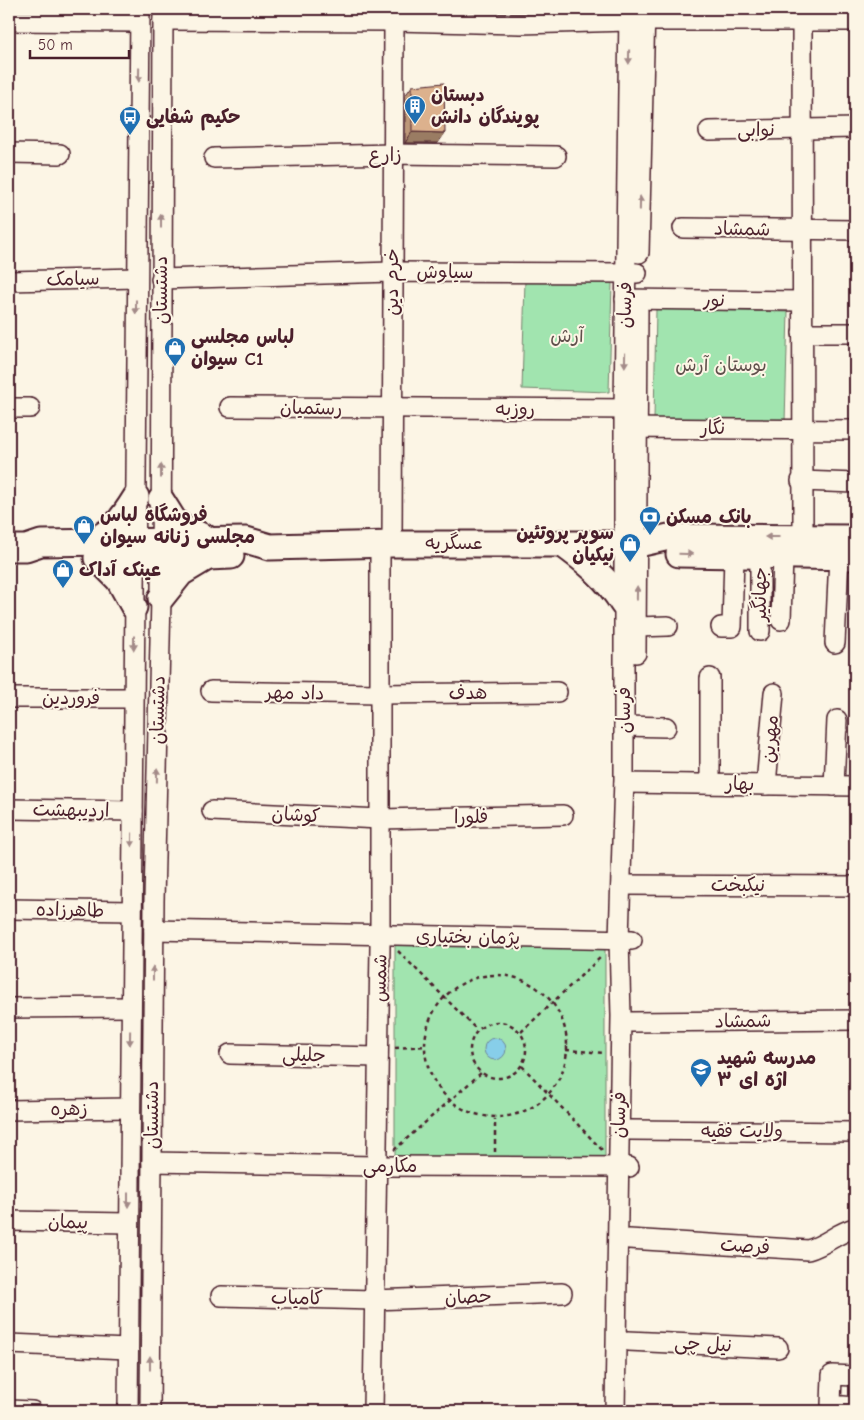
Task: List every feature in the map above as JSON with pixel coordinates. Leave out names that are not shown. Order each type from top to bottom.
[{"type":"main road","points":[[134,606],[119,580],[93,550],[120,522],[136,497]]},
{"type":"main road","points":[[161,500],[176,524],[190,532],[210,549],[181,573],[161,598]]},
{"type":"main road","name":"عسگریه","points":[[18,548],[41,543],[93,550],[210,549],[246,540],[270,547],[561,542],[631,544],[669,537],[855,538]]},
{"type":"main road","points":[[561,542],[592,565],[613,587],[624,604]]},
{"type":"main road","name":"عسگریه","points":[[631,544],[665,554],[847,557]]},
{"type":"street","points":[[163,14],[394,20],[637,15],[855,22]]},
{"type":"street","name":"دشتستان","points":[[150,1411],[154,930],[161,598],[163,14]]},
{"type":"street","points":[[9,21],[140,15]]},
{"type":"street","name":"دشتستان","points":[[128,1411],[129,1108],[136,497],[136,278],[140,15]]},
{"type":"street","name":"فرسان","points":[[615,1411],[621,1016],[626,940],[630,726],[637,627],[631,544],[631,418],[637,15]]},
{"type":"street","name":"خرم دین","points":[[386,544],[392,409],[394,20]]},
{"type":"street","points":[[802,21],[801,481],[803,538]]},
{"type":"street","name":"نوابی","points":[[709,131],[855,128]]},
{"type":"street","points":[[9,154],[60,154]]},
{"type":"street","name":"زارع","points":[[214,158],[393,154],[556,156]]},
{"type":"street","name":"شمشاد","points":[[683,228],[802,231],[855,230]]},
{"type":"street","name":"سیاوش","points":[[162,279],[392,272],[632,273]]},
{"type":"street","name":"سیامک","points":[[9,281],[136,278]]},
{"type":"street","name":"نور","points":[[632,299],[802,301]]},
{"type":"street","points":[[802,333],[855,333]]},
{"type":"street","name":"رستمیان","points":[[230,407],[392,409]]},
{"type":"street","points":[[9,408],[30,408]]},
{"type":"street","name":"روزبه","points":[[392,409],[631,418]]},
{"type":"street","name":"نگار","points":[[631,418],[801,430],[855,430]]},
{"type":"street","points":[[801,481],[855,483]]},
{"type":"street","name":"شمس","points":[[372,1411],[380,935],[379,694],[386,544]]},
{"type":"street","name":"فرسان","points":[[630,726],[624,604],[631,544]]},
{"type":"street","points":[[721,627],[732,627],[734,556]]},
{"type":"street","points":[[772,557],[781,620]]},
{"type":"street","name":"جهانگیر","points":[[760,631],[772,557]]},
{"type":"street","points":[[836,643],[847,557]]},
{"type":"street","points":[[637,627],[668,626]]},
{"type":"street","points":[[710,678],[710,784]]},
{"type":"street","name":"داد مهر","points":[[211,691],[379,694]]},
{"type":"street","name":"هدف","points":[[379,694],[557,692]]},
{"type":"street","name":"مهرین","points":[[766,785],[774,693]]},
{"type":"street","name":"فروردین","points":[[9,698],[133,698]]},
{"type":"street","points":[[834,786],[837,720]]},
{"type":"street","points":[[630,726],[666,727]]},
{"type":"street","name":"بهار","points":[[629,783],[855,786]]},
{"type":"street","name":"اردیبهشت","points":[[9,809],[133,811]]},
{"type":"street","name":"کوشان","points":[[212,811],[380,819]]},
{"type":"street","name":"فلورا","points":[[380,819],[563,815]]},
{"type":"street","name":"نیکبخت","points":[[627,885],[855,886]]},
{"type":"street","name":"طاهرزاده","points":[[9,909],[131,911]]},
{"type":"street","name":"پژمان بختیاری","points":[[154,930],[626,940]]},
{"type":"street","name":"فرسان","points":[[626,940],[631,1022],[630,1130],[618,1163],[628,1239],[627,1411]]},
{"type":"street","points":[[9,1008],[130,1007]]},
{"type":"street","name":"شمشاد","points":[[631,1022],[855,1020]]},
{"type":"street","name":"جلیلی","points":[[230,1054],[378,1053]]},
{"type":"street","name":"زهره","points":[[9,1110],[129,1108]]},
{"type":"street","name":"ولایت فقیه","points":[[630,1130],[855,1132]]},
{"type":"street","name":"مکارمی","points":[[152,1162],[376,1166],[498,1158],[618,1163]]},
{"type":"street","name":"پیمان","points":[[9,1221],[128,1232],[151,1240]]},
{"type":"street","name":"فرصت","points":[[628,1239],[808,1250],[824,1245],[840,1232],[855,1228]]},
{"type":"street","name":"حصان","points":[[373,1300],[562,1293]]},
{"type":"street","name":"کامیاب","points":[[221,1296],[373,1300]]},
{"type":"street","name":"نیل چی","points":[[628,1341],[778,1348]]},
{"type":"street","points":[[9,1344],[128,1349]]},
{"type":"street","points":[[855,1376],[832,1376],[831,1405],[855,1406]]},
{"type":"street","points":[[9,1410],[32,1411]]},
{"type":"path","points":[[380,935],[478,1030]]},
{"type":"path","points":[[521,1032],[626,940]]},
{"type":"path","points":[[486,976],[509,976],[530,984],[552,1003],[560,1016],[567,1037],[566,1059],[558,1080],[548,1094],[524,1111],[495,1119],[476,1114],[451,1100],[437,1085],[427,1063],[425,1038],[432,1015],[444,997],[465,982],[486,976]]},
{"type":"path","points":[[495,1022],[513,1026],[521,1032],[527,1049],[522,1066],[515,1073],[498,1078],[481,1073],[474,1066],[470,1047],[478,1030],[495,1022]]},
{"type":"path","points":[[566,1050],[608,1054],[608,1044]]},
{"type":"path","points":[[378,1053],[426,1046]]},
{"type":"path","points":[[522,1066],[618,1163]]},
{"type":"path","points":[[390,1153],[481,1073]]},
{"type":"path","points":[[495,1119],[498,1158]]},
{"type":"path","points":[[390,1146],[390,1153]]},
{"type":"path","points":[[607,1146],[618,1163]]},
{"type":"path","points":[[390,1153],[400,1153]]},
{"type":"path","points":[[598,1155],[618,1163]]},
{"type":"green space","name":"آرش","points":[[525,280],[612,283],[609,392],[522,389]]},
{"type":"green space","name":"بوستان آرش","points":[[656,309],[788,312],[785,422],[654,419]]},
{"type":"green space","points":[[395,940],[605,944],[605,1161],[395,1158]]},
{"type":"water","points":[[495,1038],[505,1045],[506,1049],[499,1059],[495,1060],[485,1053],[484,1049],[491,1039]]},
{"type":"building","points":[[444,83],[445,133],[412,132],[412,86]]},
{"type":"place","name":"دبستان پویندگان دانش","points":[[415,125]]},
{"type":"place","name":"حکیم شفایی","points":[[130,136]]},
{"type":"place","name":"لباس مجلسی سیوان C1","points":[[175,367]]},
{"type":"place","name":"بانک مسکن","points":[[650,536]]},
{"type":"place","name":"فروشگاه لباس مجلسی زنانه سیوان","points":[[84,545]]},
{"type":"place","name":"سوپر پروتئین نیکیان","points":[[630,563]]},
{"type":"place","name":"عینک آداک","points":[[63,589]]},
{"type":"place","name":"مدرسه شهید اژه ای ۳","points":[[701,1088]]}]
